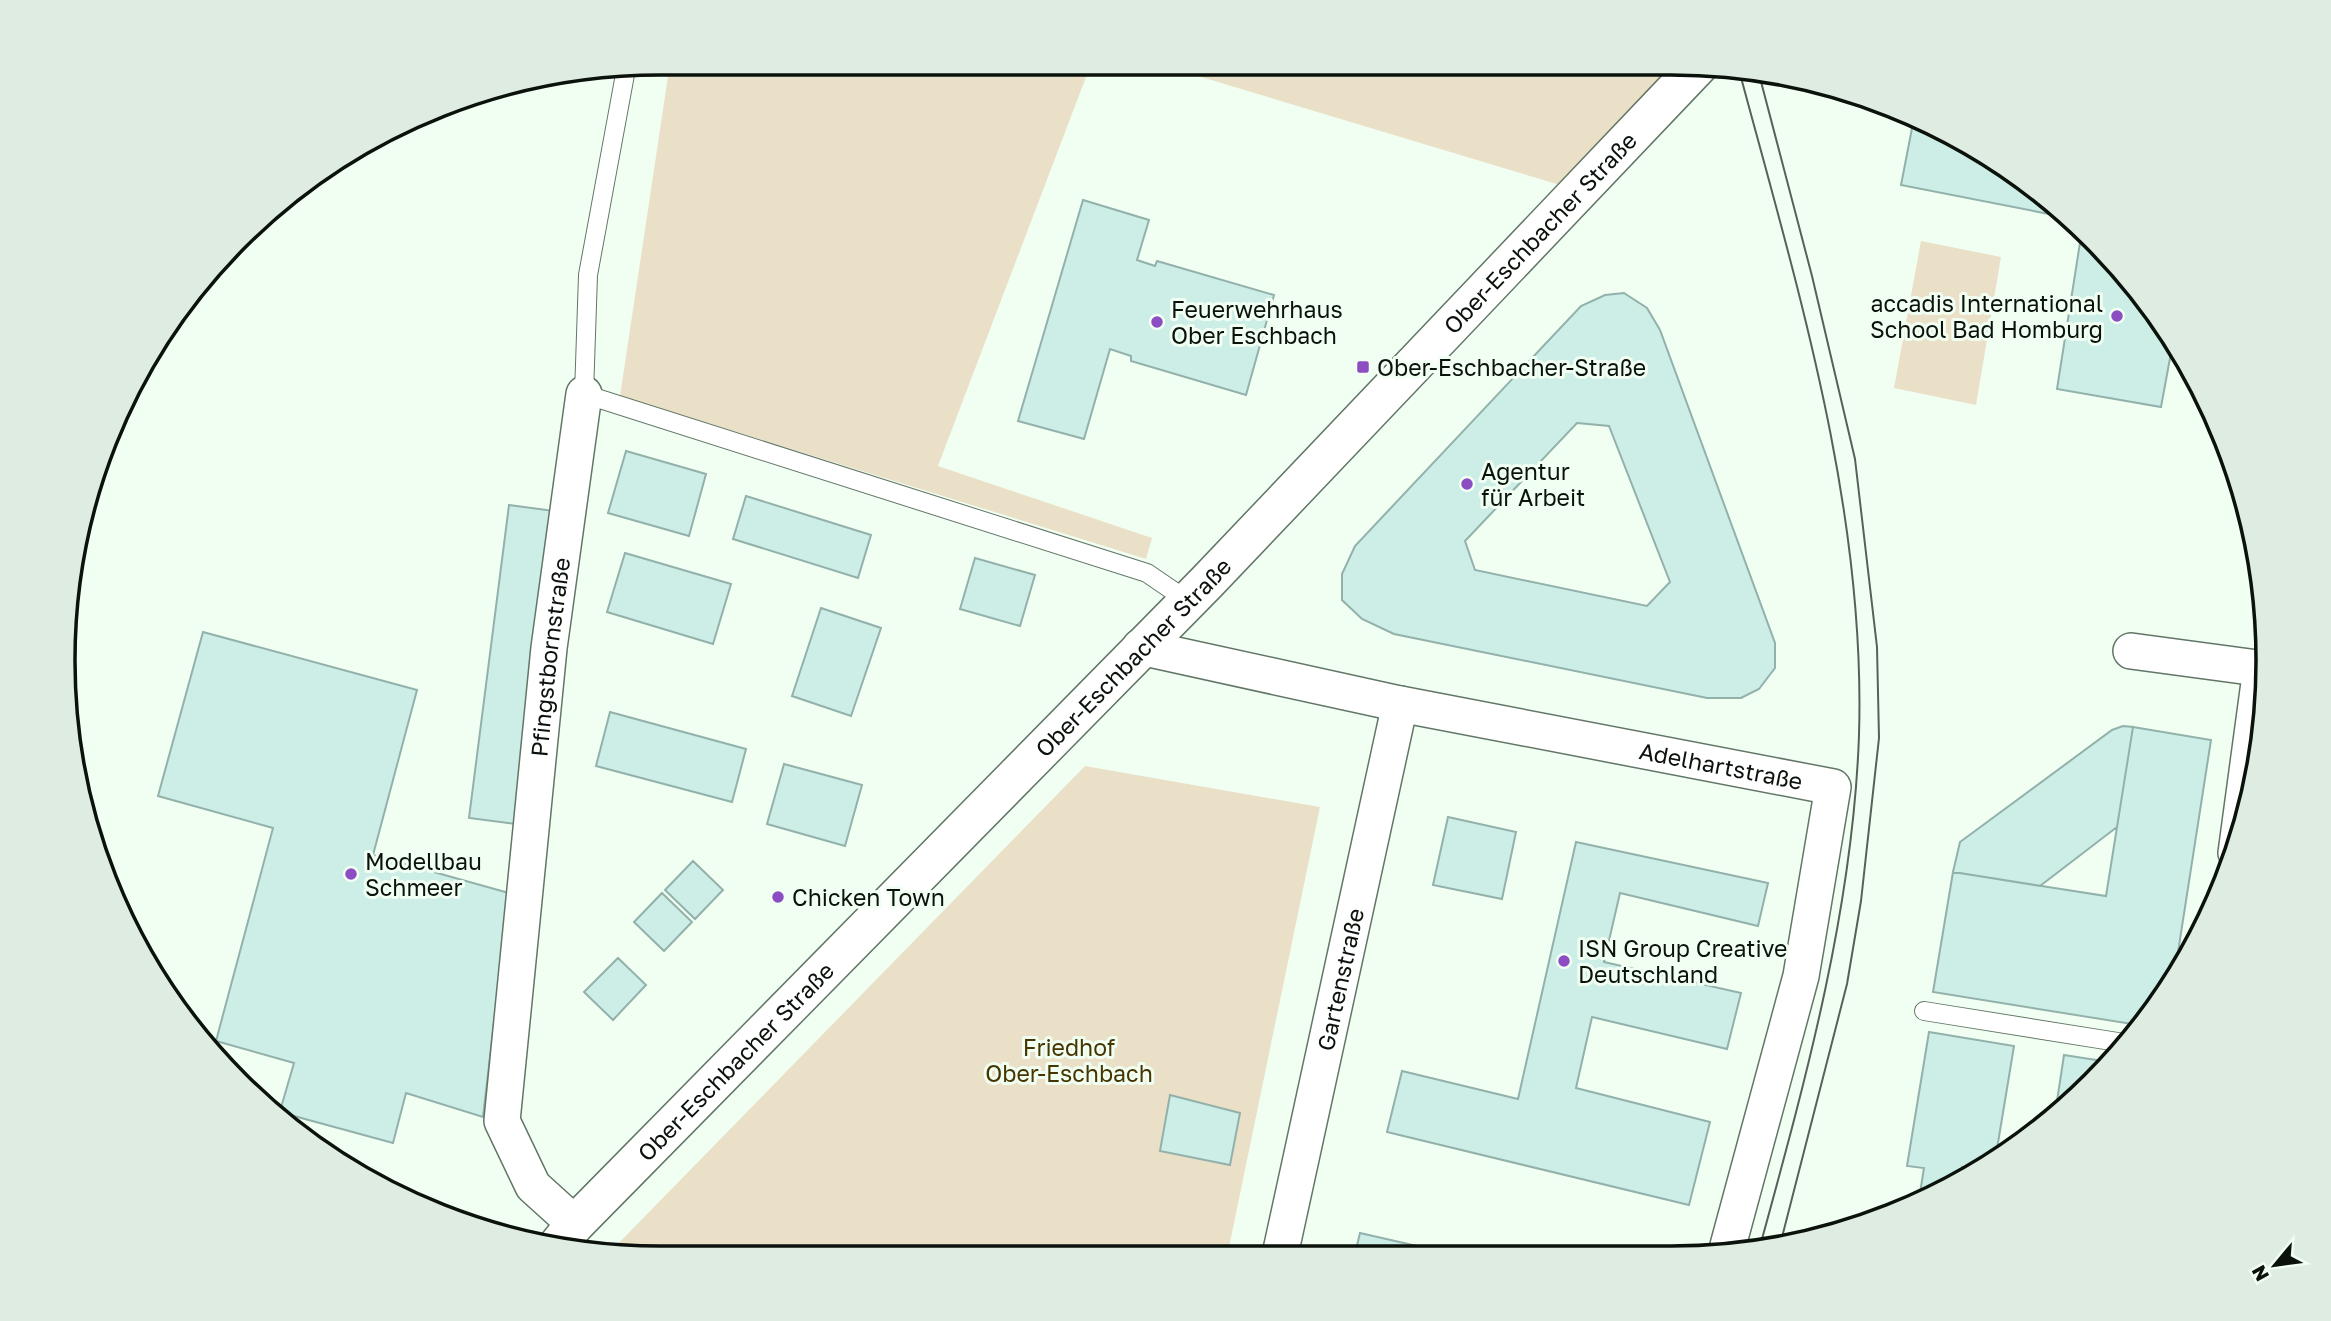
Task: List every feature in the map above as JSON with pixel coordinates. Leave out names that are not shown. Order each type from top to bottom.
[{"type":"street","name":"Ober-Eschbacher Straße","points":[[567,1234],[1188,601],[1689,76]]},
{"type":"street","name":"Pfingstbornstraße","points":[[567,1234],[533,1186],[502,1121],[549,648],[584,394]]},
{"type":"street","name":"Adelhartstraße","points":[[1140,647],[1400,704],[1833,787],[1801,976],[1729,1242]]},
{"type":"street","points":[[2131,651],[2256,668]]},
{"type":"street","name":"Gartenstraße","points":[[1282,1246],[1400,704]]},
{"type":"lane","name":"Pfingstbornstraße","points":[[584,394],[588,275],[625,77]]},
{"type":"lane","points":[[584,394],[1147,573],[1188,601]]},
{"type":"lane","points":[[1924,1011],[2115,1042]]},
{"type":"green space","points":[[668,75],[1087,75],[938,466],[1152,538],[1146,559],[620,396]]},
{"type":"green space","points":[[1195,75],[1662,75],[1560,185]]},
{"type":"green space","points":[[1921,241],[2001,257],[1976,405],[1894,388]]},
{"type":"green space","name":"Friedhof Ober-Eschbach","points":[[1085,766],[1320,807],[1229,1246],[660,1246],[618,1244]]},
{"type":"building","points":[[1912,128],[1996,174],[2049,214],[1901,185]]},
{"type":"building","name":"Feuerwehrhaus Ober Eschbach","points":[[1083,200],[1149,220],[1137,260],[1155,266],[1157,261],[1274,295],[1246,395],[1131,361],[1131,356],[1110,349],[1084,439],[1018,421]]},
{"type":"building","points":[[2080,243],[2135,304],[2170,357],[2161,407],[2057,389]]},
{"type":"building","name":"Agentur für Arbeit","points":[[1624,293],[1647,308],[1660,330],[1775,643],[1775,668],[1759,689],[1741,698],[1707,698],[1394,634],[1362,619],[1342,600],[1342,574],[1355,546],[1581,306],[1605,295]],"holes":[[[1577,423],[1609,426],[1670,582],[1647,606],[1475,570],[1465,541]]]},
{"type":"building","points":[[626,451],[706,474],[689,536],[608,513]]},
{"type":"building","points":[[746,496],[871,535],[858,578],[733,539]]},
{"type":"building","points":[[509,505],[554,511],[515,824],[469,818]]},
{"type":"building","points":[[625,553],[731,584],[713,644],[607,612]]},
{"type":"building","points":[[975,558],[1035,575],[1020,626],[960,609]]},
{"type":"building","points":[[821,608],[881,628],[851,716],[792,696]]},
{"type":"building","name":"Modellbau Schmeer","points":[[203,632],[417,690],[373,855],[509,893],[483,1117],[406,1093],[393,1143],[293,1116],[281,1106],[294,1063],[216,1041],[273,828],[158,796]]},
{"type":"building","points":[[610,712],[746,749],[732,802],[596,766]]},
{"type":"building","points":[[2123,726],[2133,727],[2117,827],[2040,886],[1953,872],[1960,842],[2112,730]]},
{"type":"building","points":[[2133,727],[2211,740],[2178,951],[2130,1024],[1933,992],[1953,872],[2106,896]]},
{"type":"building","points":[[784,764],[862,785],[845,846],[767,824]]},
{"type":"building","points":[[1448,817],[1516,832],[1502,899],[1433,885]]},
{"type":"building","points":[[1576,842],[1768,883],[1758,926],[1620,893],[1604,962],[1741,993],[1727,1049],[1592,1017],[1576,1088],[1710,1122],[1689,1205],[1387,1132],[1402,1071],[1518,1099]]},
{"type":"building","points":[[693,861],[723,890],[695,919],[665,890]]},
{"type":"building","points":[[662,893],[692,922],[664,951],[634,922]]},
{"type":"building","points":[[618,958],[646,985],[613,1020],[584,992]]},
{"type":"building","points":[[1929,1032],[2014,1046],[1997,1146],[1921,1189],[1924,1168],[1907,1166]]},
{"type":"building","points":[[2064,1055],[2097,1060],[2084,1074],[2057,1100]]},
{"type":"building","points":[[1170,1095],[1240,1113],[1230,1165],[1160,1151]]},
{"type":"building","points":[[1360,1233],[1417,1246],[1357,1246]]},
{"type":"tram line","points":[[1742,80],[1783,233],[1823,399],[1851,566],[1858,650],[1859,735],[1855,800],[1837,931],[1809,1059],[1762,1239]]},
{"type":"tram line","points":[[1761,82],[1812,276],[1855,459],[1877,647],[1879,738],[1861,901],[1847,984],[1782,1235]]},
{"type":"place","name":"accadis International School Bad Homburg","points":[[2117,316]]},
{"type":"place","name":"Feuerwehrhaus Ober Eschbach","points":[[1157,322]]},
{"type":"place","name":"Ober-Eschbacher-Straße","points":[[1363,367]]},
{"type":"place","name":"Agentur für Arbeit","points":[[1467,484]]},
{"type":"place","name":"Modellbau Schmeer","points":[[351,874]]},
{"type":"place","name":"Chicken Town","points":[[778,897]]},
{"type":"place","name":"ISN Group Creative Deutschland","points":[[1564,961]]}]
